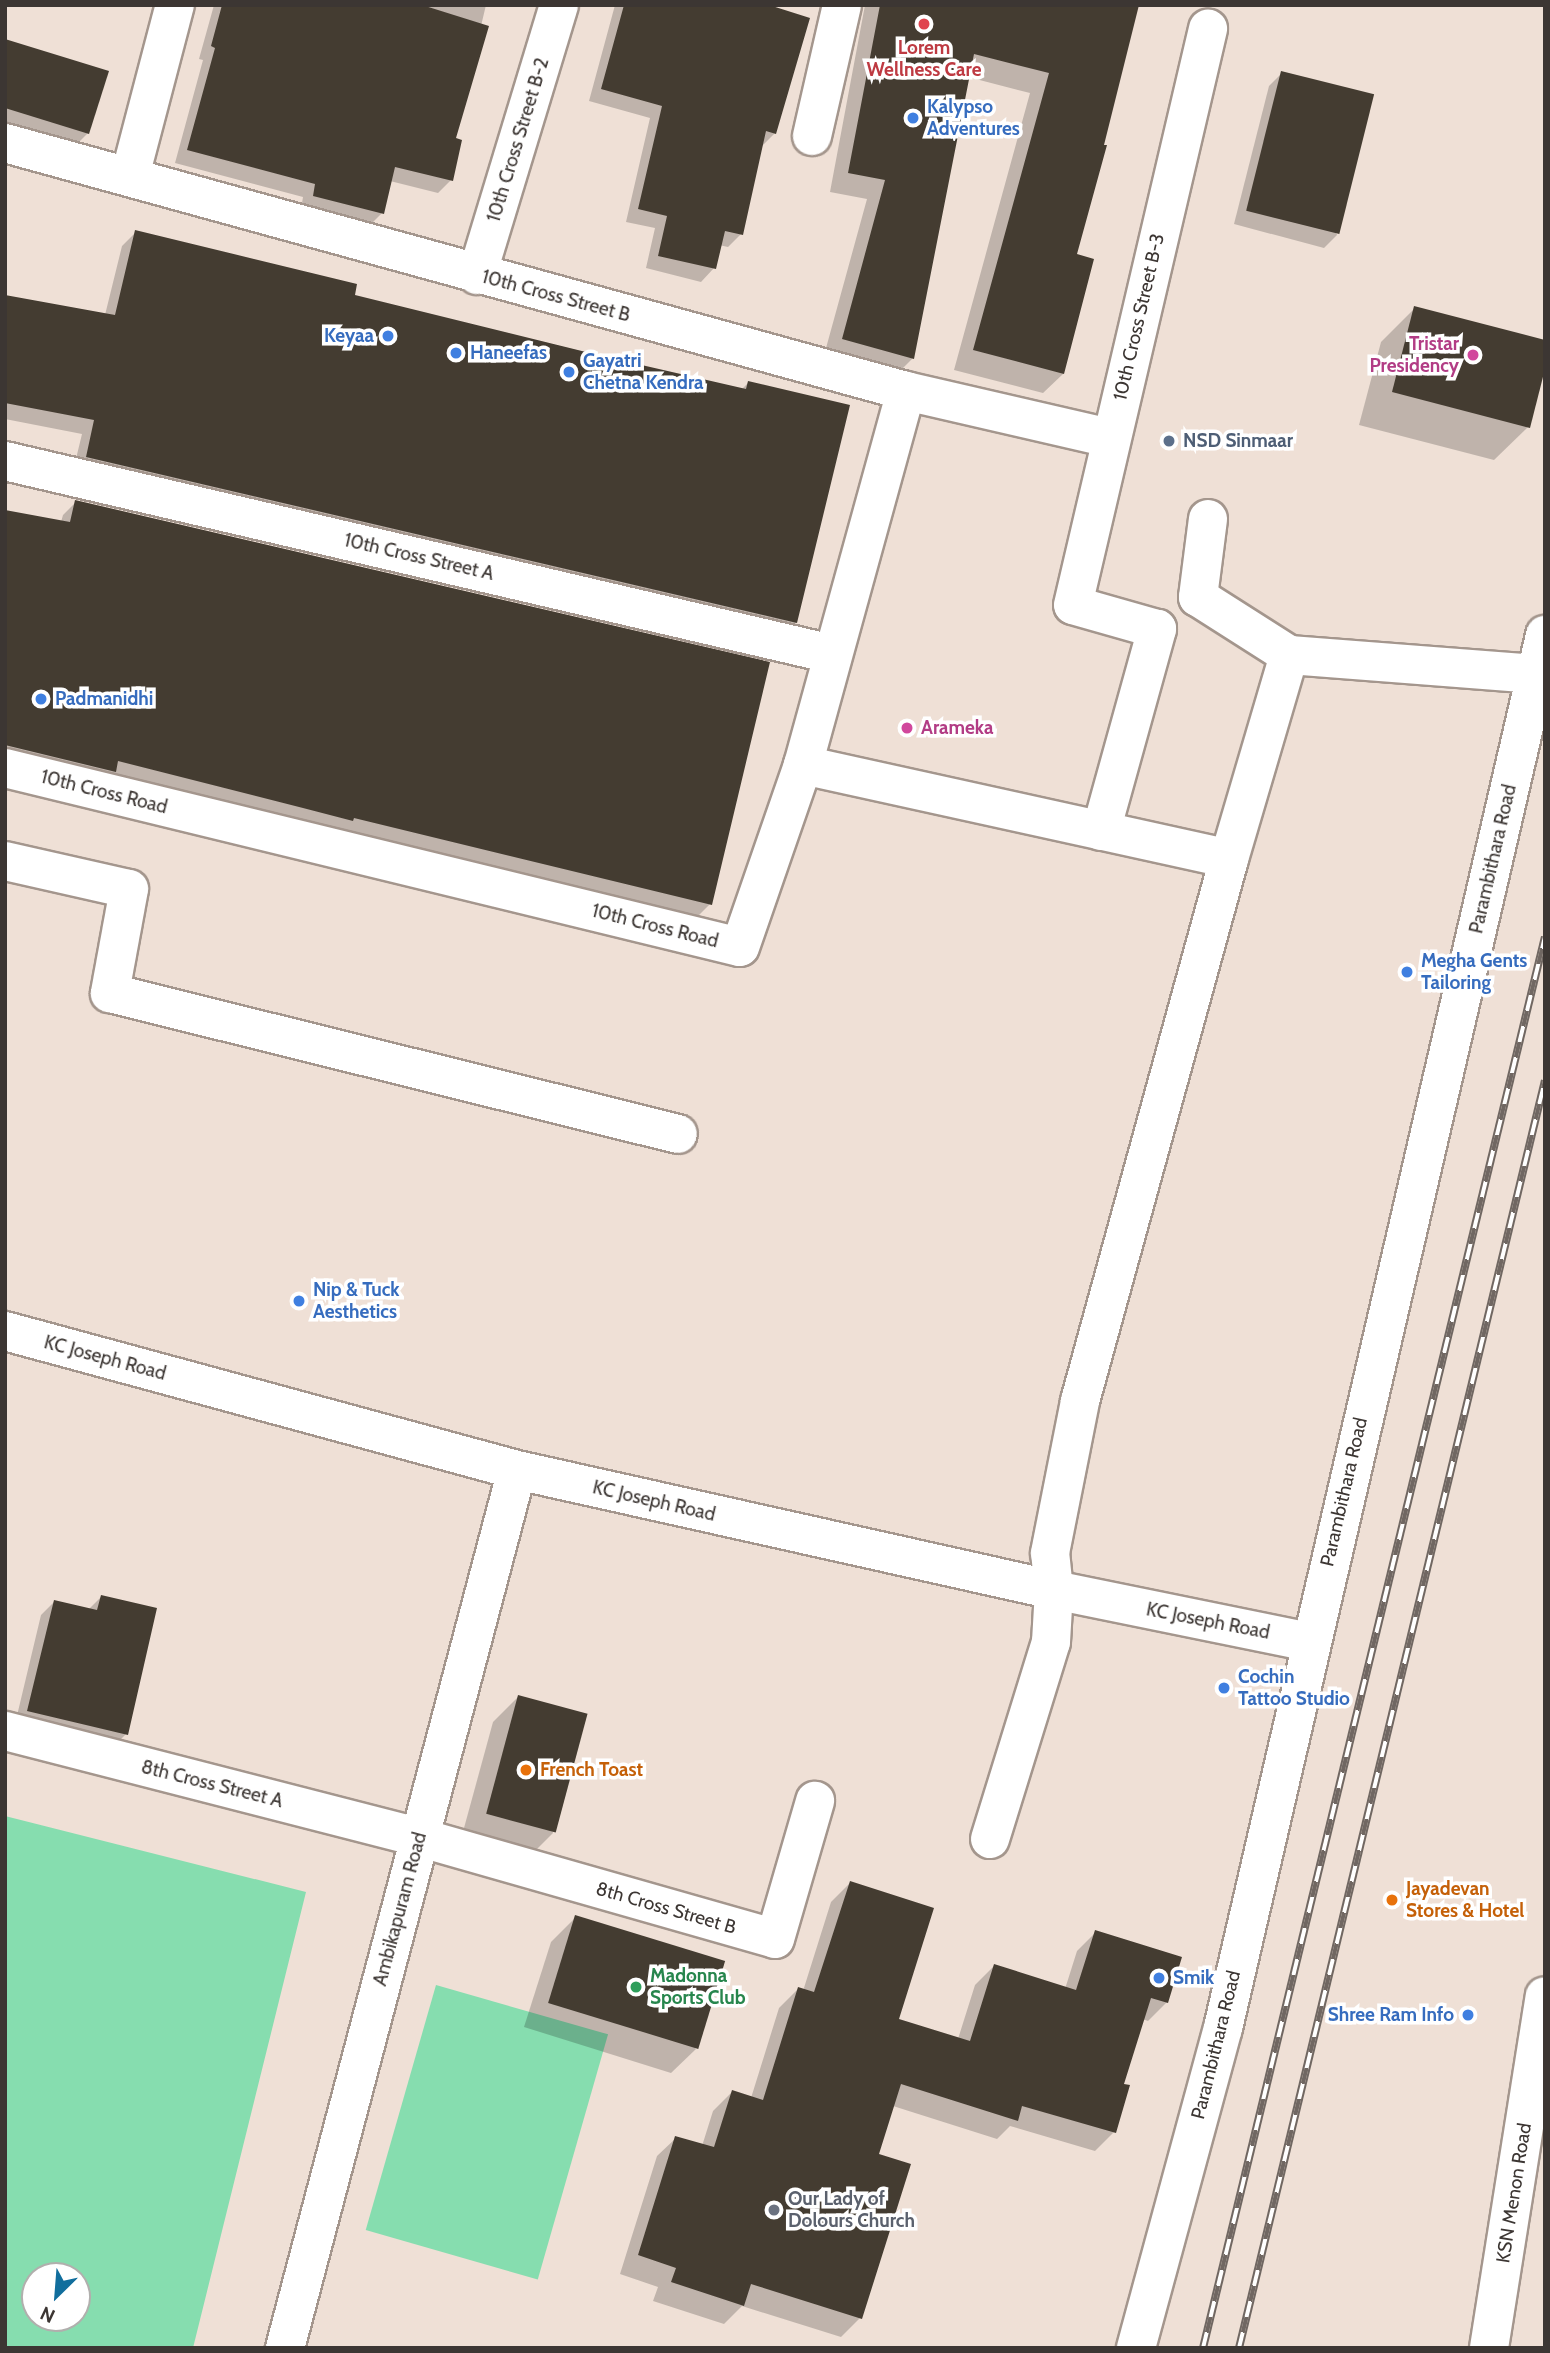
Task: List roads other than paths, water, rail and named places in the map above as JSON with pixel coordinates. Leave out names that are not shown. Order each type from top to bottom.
[{"type":"street","points":[[130,176],[175,5]]},
{"type":"street","name":"10th Cross Street B-2","points":[[477,275],[559,5]]},
{"type":"street","points":[[812,136],[842,5]]},
{"type":"street","name":"10th Cross Street B-3","points":[[1101,831],[1157,629],[1073,605],[1208,29]]},
{"type":"street","name":"10th Cross Street B","points":[[5,143],[906,391],[1110,438]]},
{"type":"street","name":"10th Cross Road","points":[[5,768],[740,947],[803,765],[906,391]]},
{"type":"street","name":"10th Cross Street A","points":[[5,461],[832,654]]},
{"type":"street","points":[[1208,519],[1198,597],[1289,655],[1536,674]]},
{"type":"street","name":"Parambithara Road","points":[[1136,2348],[1223,2028],[1309,1642],[1545,635]]},
{"type":"street","points":[[990,1839],[1051,1642],[1054,1590],[1050,1553],[1080,1401],[1229,859],[1289,655]]},
{"type":"street","points":[[803,765],[1229,859]]},
{"type":"street","points":[[5,861],[129,890],[110,993],[678,1134]]},
{"type":"street","name":"KC Joseph Road","points":[[5,1331],[517,1470],[1054,1590],[1309,1642]]},
{"type":"street","name":"Ambikapuram Road","points":[[285,2348],[517,1470]]},
{"type":"street","name":"8th Cross Street A","points":[[5,1731],[418,1837]]},
{"type":"street","name":"8th Cross Street B","points":[[418,1837],[775,1939],[815,1801]]},
{"type":"street","name":"KSN Menon Road","points":[[1489,2348],[1545,1996]]},
{"type":"railway","points":[[1203,2348],[1545,937]]},
{"type":"railway","points":[[1239,2348],[1545,1080]]},
{"type":"place","name":"Lorem Wellness Care","points":[[924,24]]},
{"type":"place","name":"Kalypso Adventures","points":[[913,118]]},
{"type":"place","name":"Keyaa","points":[[388,336]]},
{"type":"place","name":"Haneefas","points":[[456,353]]},
{"type":"place","name":"Tristar Presidency","points":[[1473,355]]},
{"type":"place","name":"Gayatri Chetna Kendra","points":[[569,372]]},
{"type":"place","name":"NSD Sinmaar","points":[[1169,441]]},
{"type":"place","name":"Padmanidhi","points":[[41,699]]},
{"type":"place","name":"Arameka","points":[[907,728]]},
{"type":"place","name":"Megha Gents Tailoring","points":[[1407,972]]},
{"type":"place","name":"Nip & Tuck Aesthetics","points":[[299,1301]]},
{"type":"place","name":"Cochin Tattoo Studio","points":[[1224,1688]]},
{"type":"place","name":"French Toast","points":[[526,1770]]},
{"type":"place","name":"Jayadevan Stores & Hotel","points":[[1392,1900]]},
{"type":"place","name":"Smik","points":[[1159,1978]]},
{"type":"place","name":"Madonna Sports Club","points":[[636,1987]]},
{"type":"place","name":"Shree Ram Info","points":[[1468,2015]]},
{"type":"place","name":"Our Lady of Dolours Church","points":[[774,2210]]}]
